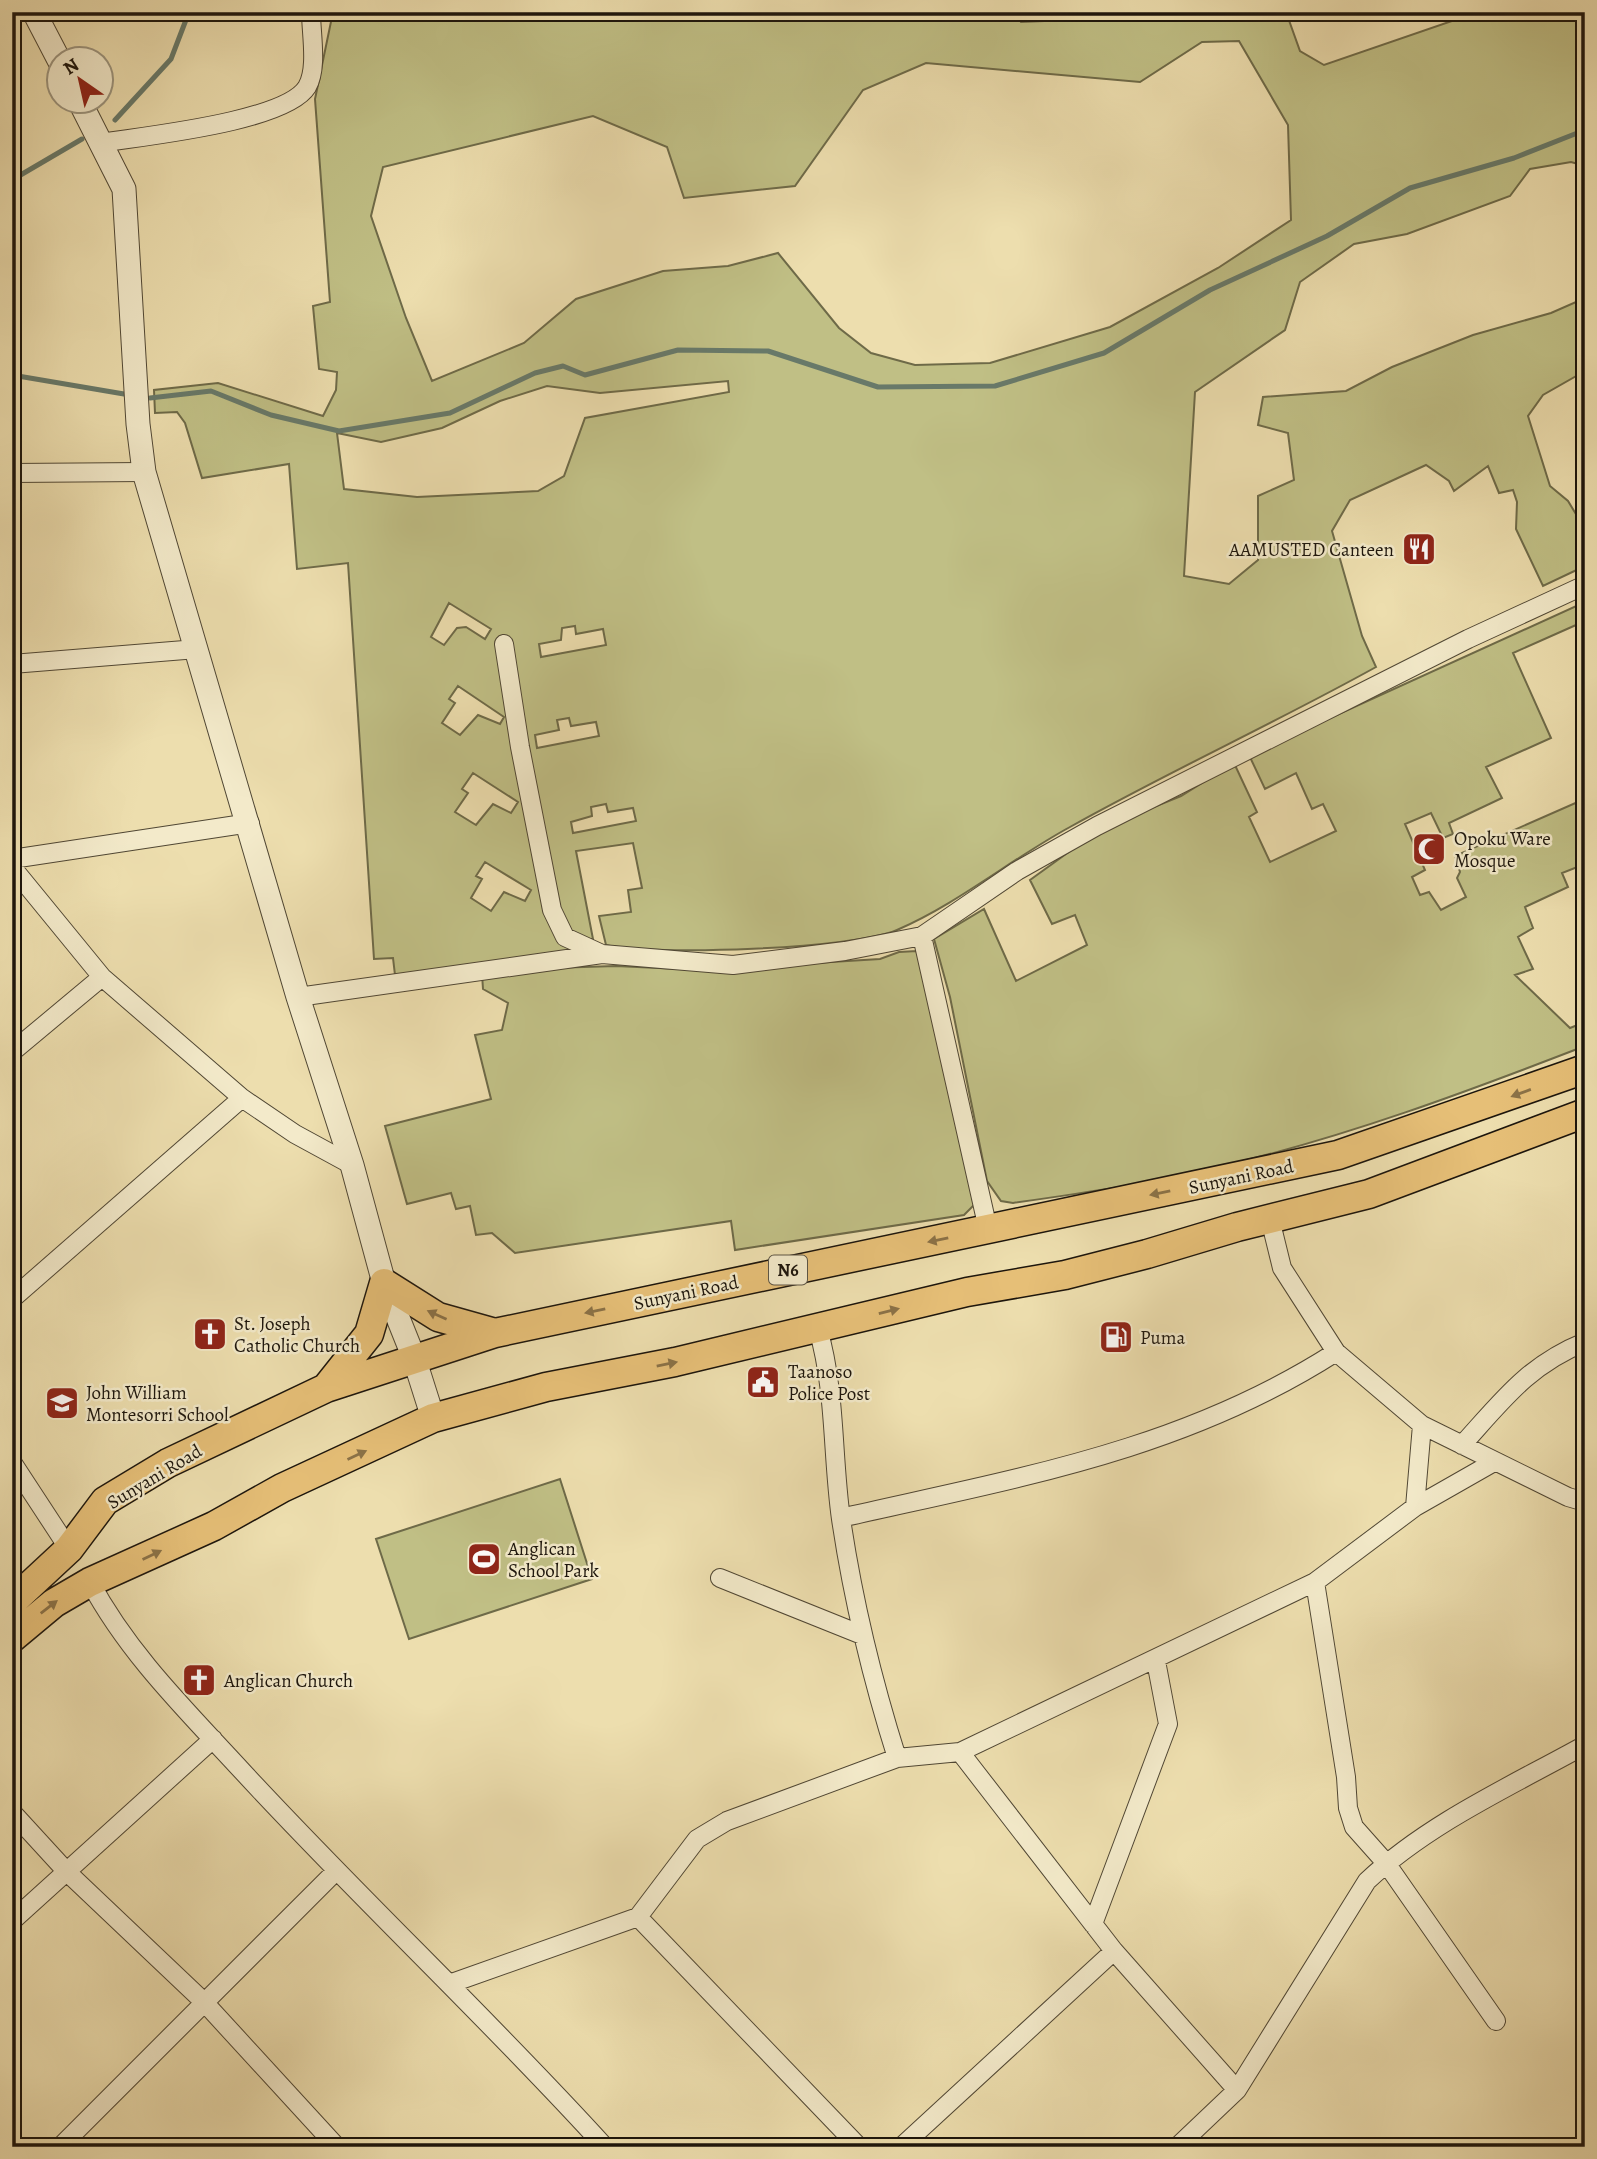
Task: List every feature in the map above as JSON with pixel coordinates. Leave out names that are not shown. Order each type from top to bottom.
[{"type":"main road","name":"Sunyani Road","points":[[12,1602],[69,1549],[105,1501],[168,1463],[326,1388],[414,1358],[495,1333],[1338,1155],[1585,1069]]},
{"type":"main road","points":[[12,1638],[54,1603],[90,1582],[214,1526],[282,1488],[433,1418],[546,1387],[675,1362],[967,1292],[1077,1272],[1369,1194],[1585,1113]]},
{"type":"main road","points":[[326,1388],[369,1334],[384,1283],[438,1317],[495,1333]]},
{"type":"street","points":[[34,12],[52,46]]},
{"type":"street","points":[[101,143],[230,122],[297,97],[307,86],[312,68],[310,12]]},
{"type":"street","points":[[87,116],[124,189],[138,424],[144,472],[250,823],[298,997],[352,1165],[384,1283],[414,1358],[433,1418]]},
{"type":"street","points":[[12,473],[144,472]]},
{"type":"street","points":[[298,997],[601,954],[733,965],[845,951],[922,936],[1017,871],[1097,826],[1488,629],[1585,585]]},
{"type":"street","points":[[504,644],[520,747],[552,910],[565,937],[601,954]]},
{"type":"street","points":[[12,664],[197,649]]},
{"type":"street","points":[[12,859],[250,823]]},
{"type":"street","points":[[12,867],[102,977],[243,1098],[295,1134],[352,1165]]},
{"type":"street","points":[[922,936],[988,1229]]},
{"type":"street","points":[[12,1052],[102,977]]},
{"type":"street","points":[[12,1299],[243,1098]]},
{"type":"street","points":[[1270,1219],[1282,1268],[1336,1352],[1422,1425],[1494,1462],[1585,1502]]},
{"type":"street","points":[[818,1329],[828,1365],[841,1518],[862,1635],[873,1685],[897,1758]]},
{"type":"street","points":[[1462,1446],[1527,1375],[1554,1354],[1585,1342]]},
{"type":"street","points":[[841,1518],[1062,1468],[1127,1449],[1206,1422],[1287,1384],[1336,1352]]},
{"type":"street","points":[[1415,1507],[1422,1425]]},
{"type":"street","points":[[12,1462],[69,1549]]},
{"type":"street","points":[[449,1984],[638,1917],[697,1839],[727,1821],[897,1758],[960,1752],[1156,1661],[1315,1582],[1415,1507],[1494,1462]]},
{"type":"street","points":[[720,1578],[862,1635]]},
{"type":"street","points":[[90,1582],[136,1655],[335,1872],[536,2070],[605,2147]]},
{"type":"street","points":[[1315,1582],[1348,1808],[1354,1827],[1386,1863],[1496,2021]]},
{"type":"street","points":[[1093,1924],[1168,1724],[1156,1661]]},
{"type":"street","points":[[12,1921],[213,1739]]},
{"type":"street","points":[[1178,2147],[1237,2090],[1367,1881],[1386,1863],[1442,1825],[1585,1745]]},
{"type":"street","points":[[960,1752],[1114,1951],[1237,2090]]},
{"type":"street","points":[[12,1812],[67,1872],[204,2002],[337,2147]]},
{"type":"street","points":[[60,2147],[335,1872]]},
{"type":"street","points":[[638,1917],[859,2147]]},
{"type":"street","points":[[901,2147],[1114,1951]]},
{"type":"shaded area","points":[[333,12],[1013,12],[1021,22],[1188,15],[1192,12],[1286,12],[1300,51],[1324,65],[1478,12],[1579,12],[1585,24],[1585,166],[1571,162],[1530,169],[1510,196],[1407,234],[1354,244],[1300,282],[1285,330],[1195,392],[1184,576],[1229,584],[1258,560],[1258,496],[1294,480],[1288,433],[1258,425],[1263,397],[1346,391],[1392,367],[1473,335],[1551,313],[1585,298],[1585,371],[1543,395],[1528,416],[1550,486],[1568,501],[1585,529],[1585,566],[1543,586],[1516,529],[1517,502],[1513,490],[1499,493],[1488,466],[1454,491],[1449,481],[1426,465],[1350,500],[1332,531],[1362,636],[1376,667],[1070,827],[920,919],[874,937],[798,946],[665,950],[606,945],[599,916],[631,912],[628,890],[642,888],[633,843],[576,851],[593,939],[584,939],[578,952],[395,975],[393,958],[374,959],[348,563],[297,569],[289,464],[202,478],[185,423],[177,412],[155,413],[154,390],[218,383],[323,416],[336,390],[337,372],[319,369],[313,306],[330,302],[315,99]],"holes":[[[1239,41],[1288,125],[1291,220],[1218,268],[1110,327],[990,363],[915,365],[871,353],[839,328],[778,253],[728,266],[663,271],[576,299],[524,343],[432,381],[406,318],[371,216],[383,167],[593,116],[667,147],[684,198],[795,186],[863,90],[926,63],[1140,82],[1202,42]],[[728,381],[729,392],[585,418],[564,476],[538,491],[417,497],[344,489],[337,433],[381,442],[442,428],[500,401],[547,386],[600,393]],[[449,603],[491,629],[485,639],[466,627],[457,628],[444,645],[431,637]],[[575,626],[576,634],[603,629],[606,645],[541,657],[539,644],[561,640],[562,628]],[[458,686],[504,717],[500,724],[478,715],[460,735],[442,723],[455,703],[449,699]],[[569,718],[571,726],[596,722],[599,736],[537,748],[535,735],[559,730],[557,720]],[[473,773],[518,802],[511,813],[493,804],[476,825],[455,812],[468,793],[462,789]],[[606,804],[608,812],[633,808],[636,821],[573,833],[571,822],[592,816],[591,807]],[[485,862],[531,890],[525,901],[504,892],[491,911],[471,898],[482,879],[476,876]]]},
{"type":"shaded area","points":[[1585,602],[1585,621],[1513,653],[1551,738],[1486,767],[1502,798],[1449,823],[1453,834],[1443,838],[1431,813],[1405,824],[1425,870],[1412,877],[1420,895],[1429,892],[1441,910],[1466,897],[1457,878],[1460,872],[1455,856],[1580,801],[1585,807],[1585,864],[1562,873],[1568,887],[1525,907],[1533,928],[1518,937],[1533,969],[1515,975],[1570,1028],[1585,1022],[1585,1046],[1405,1112],[1268,1154],[1196,1172],[1118,1187],[1013,1203],[1001,1201],[987,1181],[950,997],[934,939],[984,909],[1016,981],[1087,945],[1075,915],[1052,924],[1030,880],[1102,828],[1181,796],[1234,763],[1257,812],[1249,817],[1270,862],[1336,831],[1323,804],[1312,809],[1296,773],[1265,789],[1249,755]]},
{"type":"shaded area","points":[[917,951],[974,1205],[964,1215],[735,1250],[731,1221],[515,1253],[492,1233],[476,1235],[470,1206],[456,1209],[451,1193],[407,1204],[385,1126],[491,1099],[475,1035],[502,1030],[508,1003],[483,989],[482,974],[616,966],[701,970],[880,959],[899,952]]},
{"type":"shaded area","name":"Anglican School Park","points":[[560,1479],[592,1579],[409,1639],[376,1539]]},
{"type":"waterway","points":[[115,120],[171,59],[189,12]]},
{"type":"waterway","points":[[150,398],[211,391],[271,415],[339,431],[450,413],[535,373],[563,366],[585,375],[678,350],[768,351],[878,387],[995,386],[1104,353],[1210,290],[1327,236],[1410,188],[1514,158],[1585,130]]},
{"type":"waterway","points":[[12,180],[82,139]]},
{"type":"waterway","points":[[12,375],[124,394]]},
{"type":"place","name":"AAMUSTED Canteen","points":[[1419,549]]},
{"type":"place","name":"Opoku Ware Mosque","points":[[1429,849]]},
{"type":"place","name":"St. Joseph Catholic Church","points":[[210,1334]]},
{"type":"place","name":"Puma","points":[[1116,1337]]},
{"type":"place","name":"Taanoso Police Post","points":[[763,1382]]},
{"type":"place","name":"John William Montesorri School","points":[[62,1403]]},
{"type":"place","name":"Anglican School Park","points":[[484,1559]]},
{"type":"place","name":"Anglican Church","points":[[199,1680]]}]
